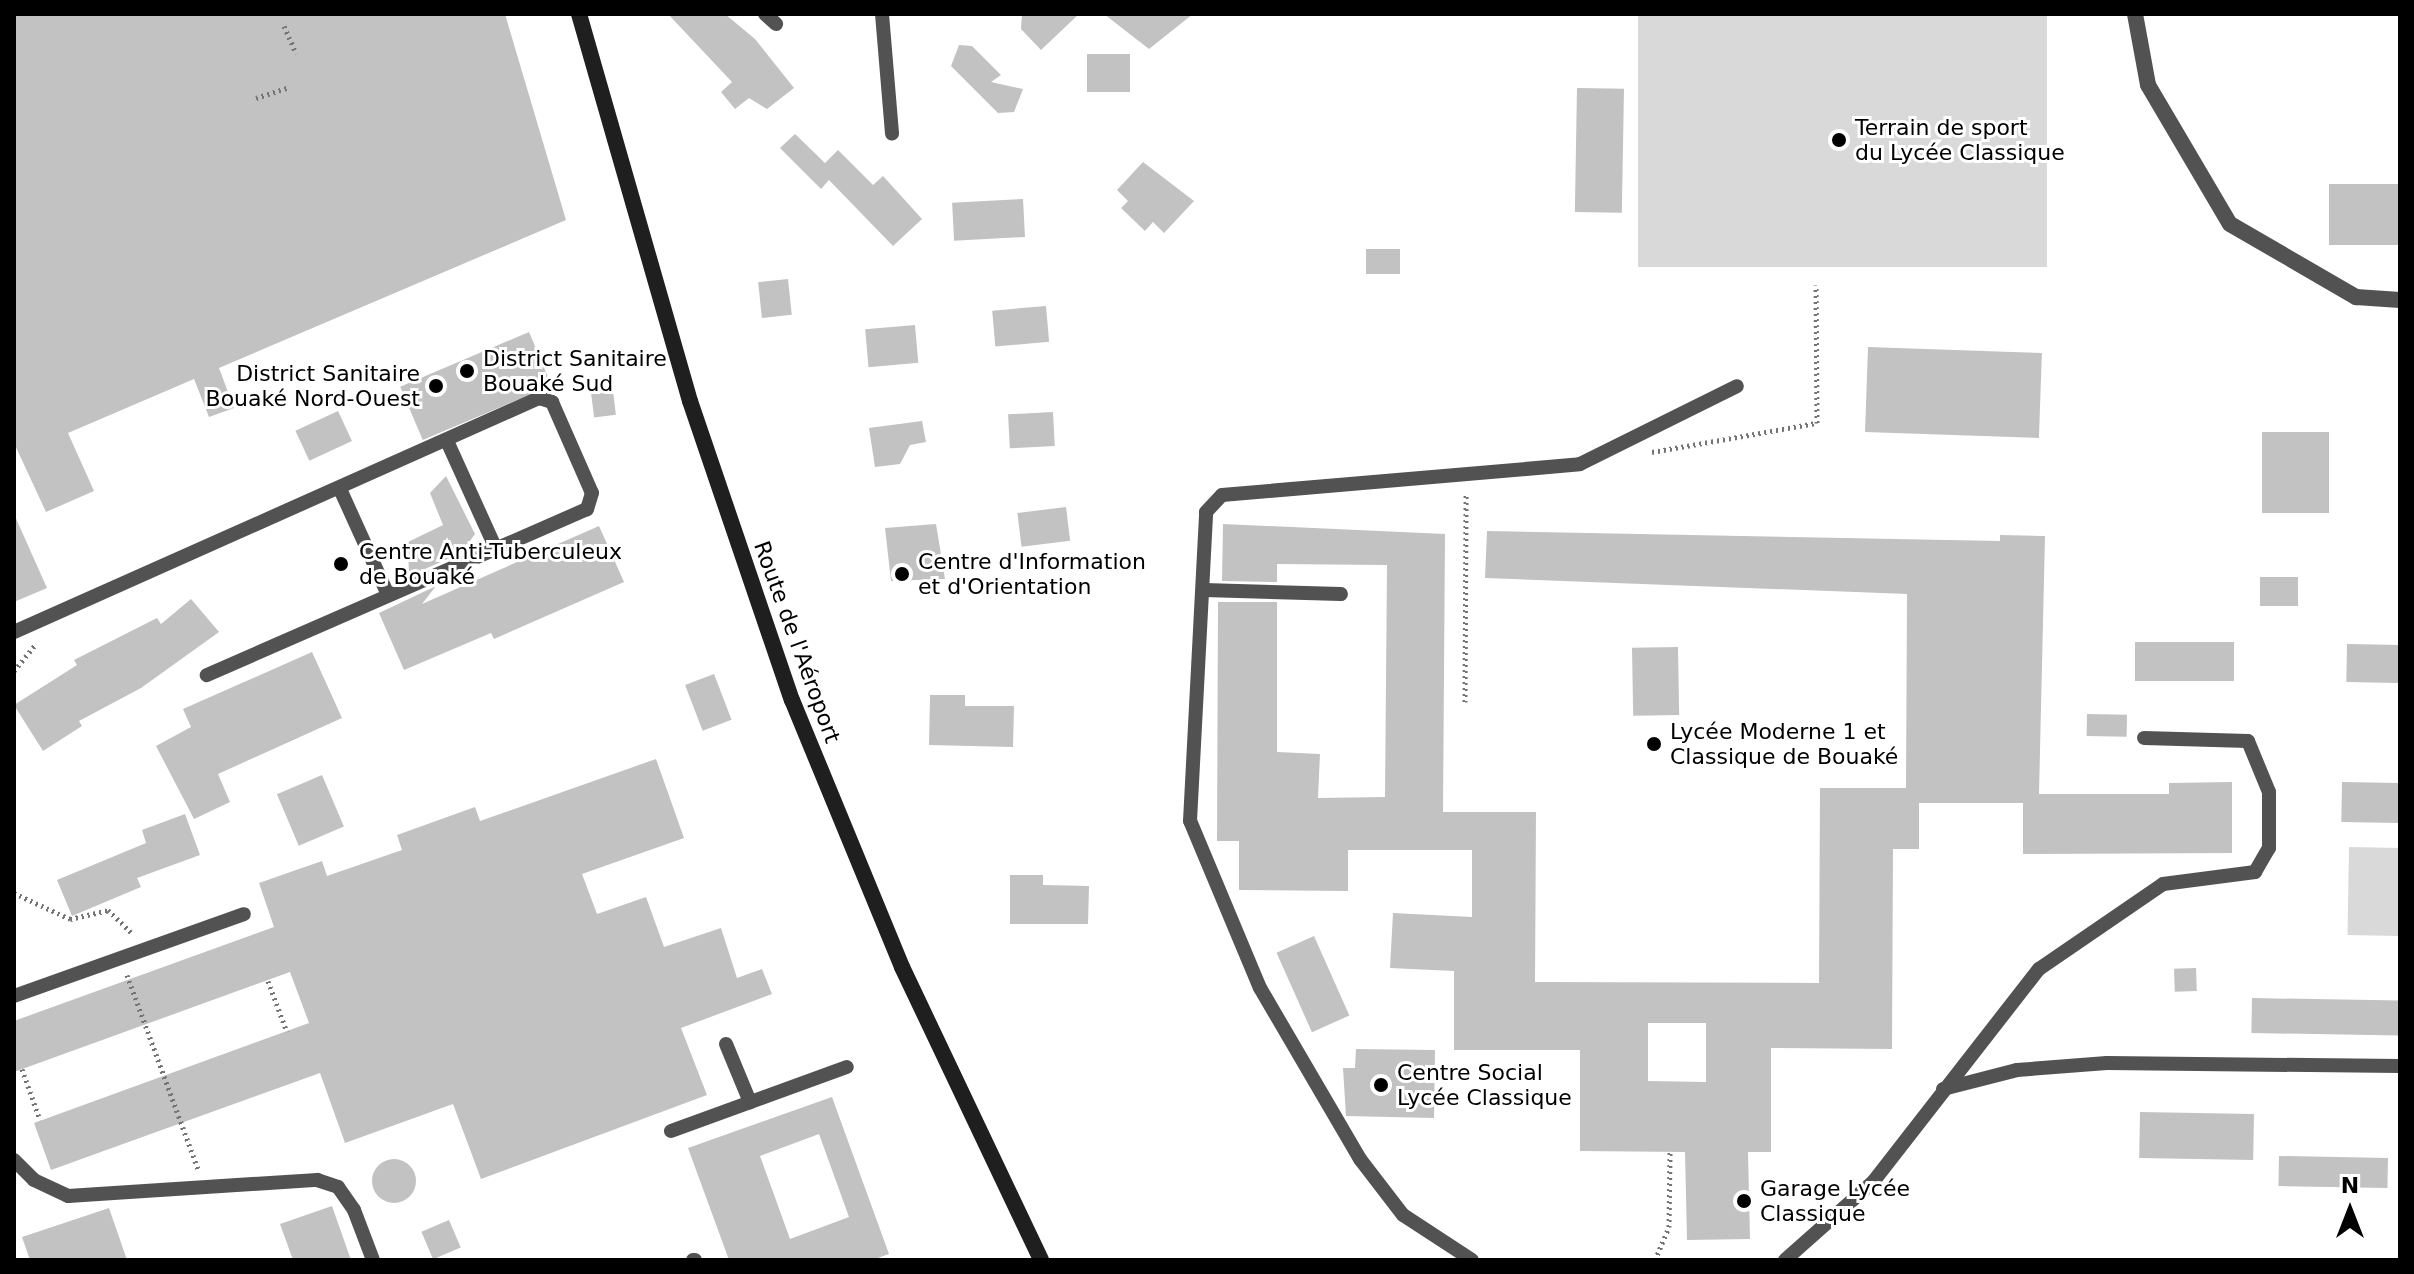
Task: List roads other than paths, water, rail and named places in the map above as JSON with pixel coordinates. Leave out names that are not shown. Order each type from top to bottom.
[{"type":"main road","name":"Route de l'Aéroport","points":[[579,14],[690,401],[792,700],[902,967],[1041,1260]]},
{"type":"street","points":[[2135,14],[2148,85],[2230,224],[2356,297],[2400,300]]},
{"type":"lane","points":[[882,14],[892,134]]},
{"type":"lane","points":[[1472,1260],[1403,1215],[1360,1159],[1260,988],[1190,821],[1206,512],[1222,495],[1580,464],[1737,386]]},
{"type":"lane","points":[[14,632],[546,398],[573,448],[593,501],[207,675]]},
{"type":"lane","points":[[447,441],[495,547]]},
{"type":"lane","points":[[340,489],[388,595]]},
{"type":"lane","points":[[1204,590],[1341,594]]},
{"type":"lane","points":[[1785,1260],[1873,1182],[2039,969],[2163,884],[2255,872],[2269,848],[2269,792],[2248,741],[2144,738]]},
{"type":"lane","points":[[14,996],[244,914]]},
{"type":"lane","points":[[726,1044],[750,1102]]},
{"type":"lane","points":[[1943,1089],[2017,1070],[2107,1063],[2400,1066]]},
{"type":"lane","points":[[671,1131],[847,1067]]},
{"type":"lane","points":[[14,1160],[34,1180],[68,1196],[317,1180],[338,1187],[373,1260]]},
{"type":"place","name":"Terrain de sport du Lycée Classique","points":[[1839,140]]},
{"type":"place","name":"District Sanitaire Bouaké Sud","points":[[467,371]]},
{"type":"place","name":"District Sanitaire Bouaké Nord-Ouest","points":[[436,386]]},
{"type":"place","name":"Centre Anti-Tuberculeux de Bouaké","points":[[341,564]]},
{"type":"place","name":"Centre d'Information et d'Orientation","points":[[902,574]]},
{"type":"place","name":"Lycée Moderne 1 et Classique de Bouaké","points":[[1654,744]]},
{"type":"place","name":"Centre Social Lycée Classique","points":[[1381,1085]]},
{"type":"place","name":"Garage Lycée Classique","points":[[1744,1201]]}]
